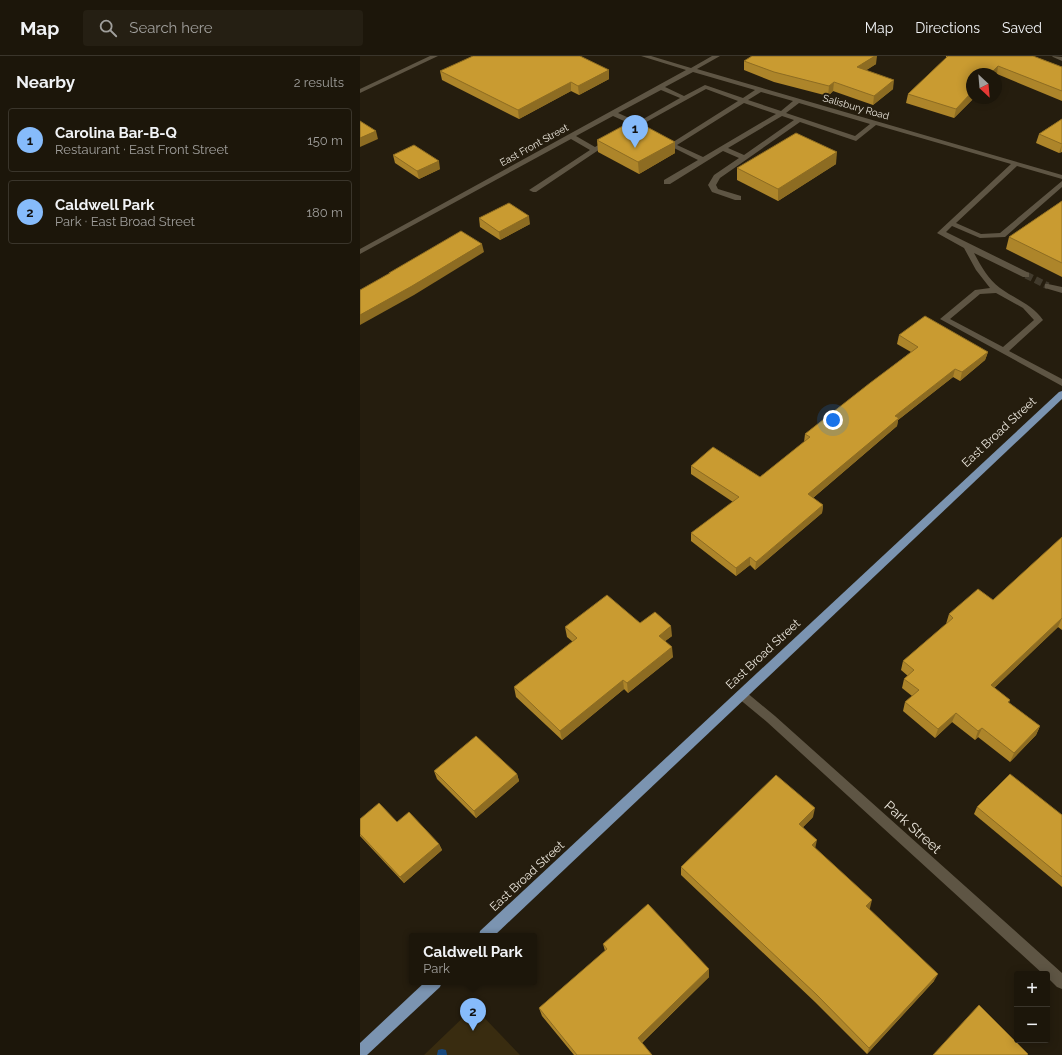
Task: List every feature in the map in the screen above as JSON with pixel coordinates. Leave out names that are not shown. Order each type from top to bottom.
[{"type":"main road","name":"East Broad Street","points":[[488,933],[1062,394]]},
{"type":"main road","points":[[360,1052],[432,985]]},
{"type":"street","points":[[360,91],[435,56]]},
{"type":"street","name":"Salisbury Road","points":[[644,56],[656,57],[692,70],[798,100],[819,116],[875,123],[1062,177]]},
{"type":"street","name":"East Front Street","points":[[360,252],[717,56]]},
{"type":"street","points":[[1055,56],[1062,58]]},
{"type":"street","points":[[533,190],[594,149],[705,86],[718,77]]},
{"type":"street","points":[[705,86],[800,119]]},
{"type":"street","points":[[660,87],[684,98]]},
{"type":"street","points":[[703,160],[672,144],[761,89]]},
{"type":"street","points":[[667,182],[782,113],[798,100]]},
{"type":"street","points":[[614,113],[637,124]]},
{"type":"street","points":[[738,198],[715,190],[712,185],[717,177],[800,119],[819,116],[856,139],[875,123]]},
{"type":"street","points":[[571,136],[594,149]]},
{"type":"street","points":[[722,148],[744,158]]},
{"type":"street","points":[[1015,164],[941,232],[1026,274]]},
{"type":"street","points":[[951,223],[980,236],[1002,235],[1062,183]]},
{"type":"street","points":[[967,245],[981,272],[998,290],[1033,310],[1039,320],[1004,351]]},
{"type":"street","points":[[1048,286],[1062,290]]},
{"type":"street","points":[[998,290],[978,292],[944,319],[1062,383]]},
{"type":"street","name":"Park Street","points":[[742,695],[771,719],[1062,982]]},
{"type":"shaded area","points":[[474,1007],[520,1055],[424,1055]]},
{"type":"building","points":[[473,56],[580,56],[609,70],[578,86],[571,82],[518,110],[440,71]]},
{"type":"building","points":[[752,56],[875,56],[857,67],[894,80],[874,96],[834,82],[829,86],[774,72],[744,61]]},
{"type":"building","points":[[948,56],[1033,56],[1062,67],[1062,91],[998,66],[996,68],[966,68],[966,98],[956,109],[908,94]]},
{"type":"building","points":[[1062,119],[1062,144],[1039,134]]},
{"type":"building","points":[[634,120],[675,142],[638,162],[597,140]]},
{"type":"building","points":[[360,121],[376,131],[360,138]]},
{"type":"building","points":[[796,133],[837,152],[778,189],[737,168]]},
{"type":"building","points":[[414,145],[439,161],[417,171],[393,155]]},
{"type":"building","points":[[1062,201],[1062,263],[1009,237]]},
{"type":"building","points":[[509,203],[529,216],[499,232],[479,218]]},
{"type":"building","points":[[461,231],[482,244],[360,315],[360,290]]},
{"type":"building","points":[[925,316],[988,352],[962,372],[955,369],[895,416],[899,418],[808,494],[823,505],[756,562],[750,557],[736,568],[691,533],[739,497],[691,466],[713,447],[760,477],[810,437],[805,434],[918,347],[899,335]]},
{"type":"building","points":[[1062,537],[1062,618],[991,685],[1010,700],[1008,702],[1040,726],[1014,753],[982,728],[978,731],[956,713],[938,729],[905,702],[919,690],[904,679],[914,670],[903,661],[953,618],[949,614],[978,589],[993,600]]},
{"type":"building","points":[[607,595],[640,623],[655,612],[671,626],[659,636],[672,647],[627,683],[623,680],[560,731],[514,687],[577,638],[565,627]]},
{"type":"building","points":[[476,736],[517,774],[474,811],[434,771]]},
{"type":"building","points":[[1010,774],[1062,815],[1062,877],[977,807]]},
{"type":"building","points":[[776,775],[815,808],[799,824],[817,840],[812,845],[872,900],[866,906],[938,974],[869,1048],[817,995],[681,867]]},
{"type":"building","points":[[379,803],[397,822],[409,812],[439,844],[400,877],[360,834],[360,819]]},
{"type":"building","points":[[648,904],[709,969],[638,1038],[652,1055],[577,1055],[539,1008],[607,949],[603,944]]},
{"type":"building","points":[[979,1005],[1014,1040],[1014,1043],[1017,1043],[1028,1054],[1027,1055],[933,1055]]},
{"type":"tunnel","points":[[1026,275],[1048,286]]},
{"type":"place","name":"Carolina Bar-B-Q","points":[[635,148]]},
{"type":"place","name":"Caldwell Park","points":[[473,1031]]}]
